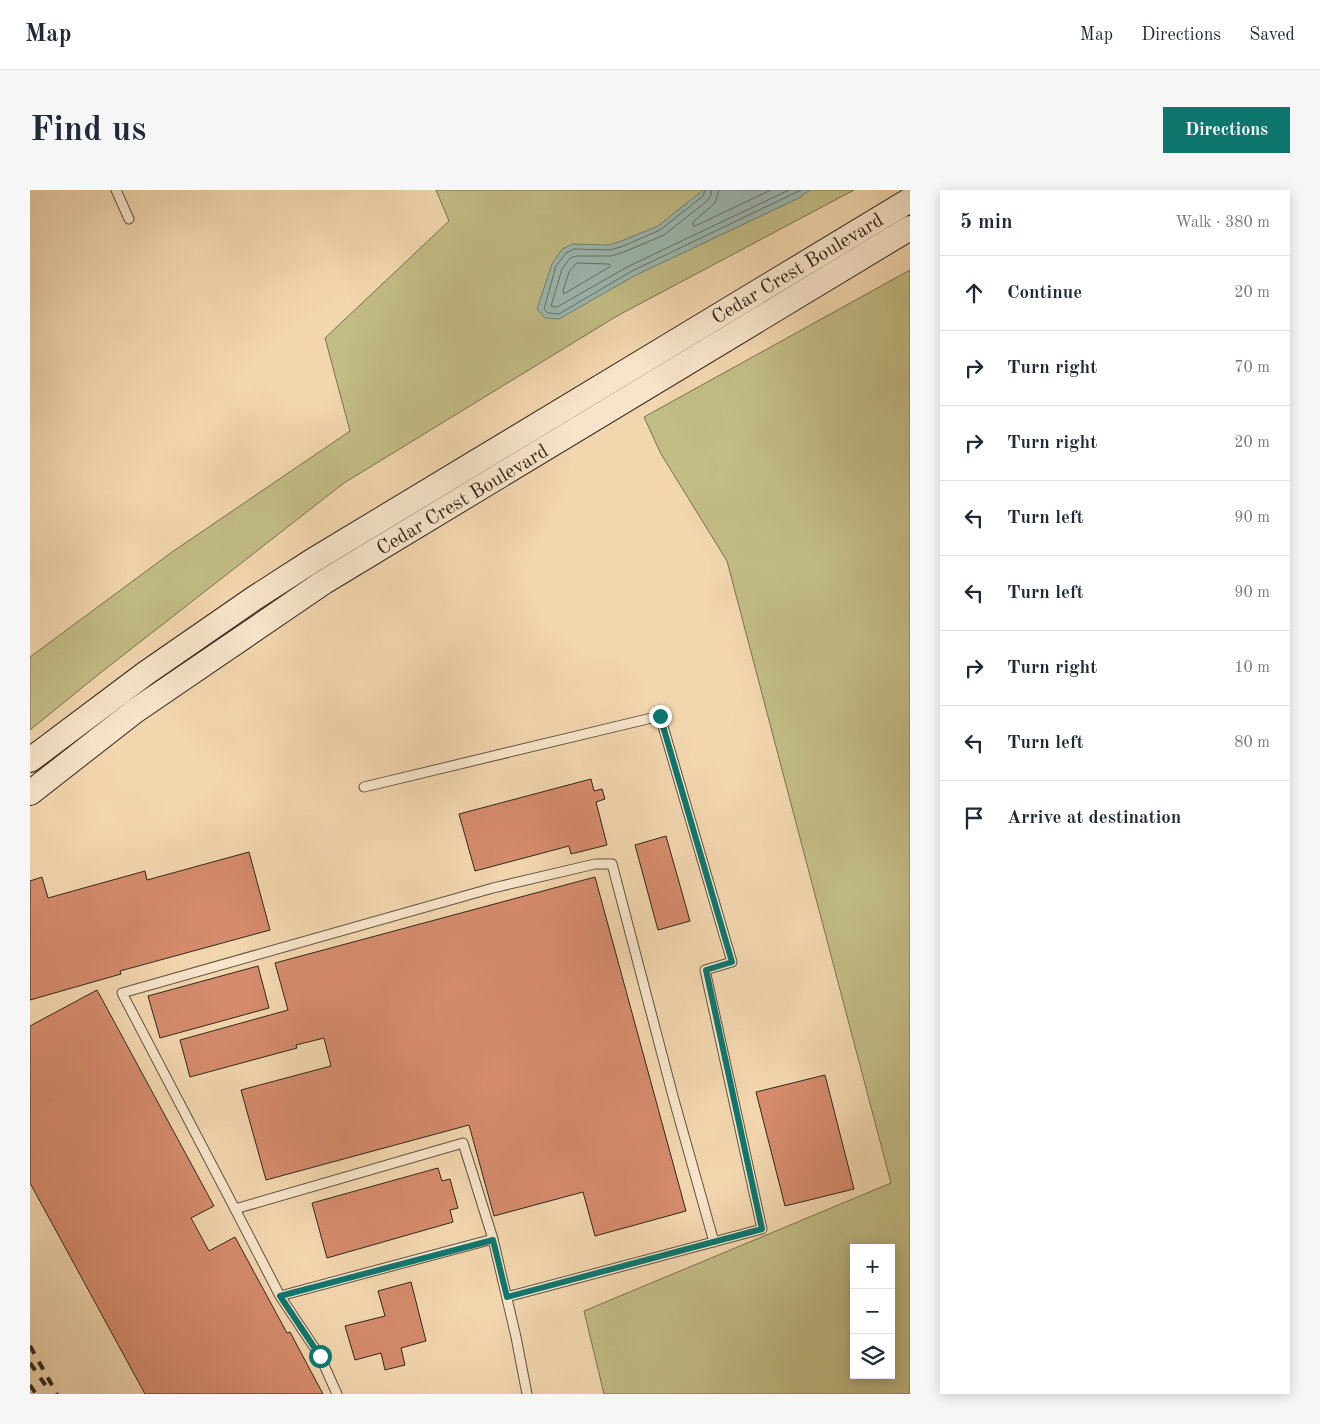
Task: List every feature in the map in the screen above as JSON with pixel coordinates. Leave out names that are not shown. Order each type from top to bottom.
[{"type":"main road","name":"Cedar Crest Boulevard","points":[[30,760],[146,672],[312,561],[910,200]]},
{"type":"main road","name":"Cedar Crest Boulevard","points":[[30,793],[135,711],[324,582],[910,228]]},
{"type":"lane","points":[[116,190],[129,219]]},
{"type":"lane","points":[[364,787],[660,716],[732,962],[706,970],[762,1229],[507,1297]]},
{"type":"lane","points":[[337,1394],[320,1356],[280,1296],[122,993],[493,888],[595,864],[612,864],[674,1100],[714,1242]]},
{"type":"lane","points":[[235,1209],[463,1143],[493,1240],[527,1394]]},
{"type":"lane","points":[[280,1296],[493,1240]]},
{"type":"shaded area","points":[[436,190],[854,190],[617,316],[344,483],[30,730],[30,657],[172,552],[350,431],[325,338],[449,221]]},
{"type":"shaded area","points":[[910,270],[910,1394],[604,1394],[584,1311],[891,1183],[727,561],[661,454],[644,417]]},
{"type":"water","points":[[703,190],[810,190],[799,198],[634,276],[559,319],[545,318],[537,309],[552,264],[562,249],[573,244],[609,245],[658,226]]},
{"type":"building","points":[[591,779],[594,791],[602,789],[605,799],[596,802],[607,845],[571,854],[569,846],[475,871],[459,814]]},
{"type":"building","points":[[666,836],[690,921],[658,930],[635,845]]},
{"type":"building","points":[[249,852],[270,930],[120,971],[121,974],[30,1000],[30,881],[42,877],[48,898],[145,871],[147,880]]},
{"type":"building","points":[[595,877],[686,1211],[595,1236],[583,1192],[494,1216],[469,1125],[266,1180],[241,1090],[331,1066],[324,1038],[296,1045],[297,1048],[190,1077],[180,1040],[288,1010],[275,963]]},
{"type":"building","points":[[258,966],[269,1008],[160,1038],[148,996]]},
{"type":"building","points":[[97,990],[214,1206],[191,1218],[209,1251],[235,1237],[287,1333],[290,1332],[323,1394],[145,1394],[30,1183],[30,1026]]},
{"type":"building","points":[[825,1075],[854,1189],[785,1206],[756,1092]]},
{"type":"building","points":[[438,1168],[442,1181],[450,1179],[458,1208],[450,1210],[453,1222],[327,1258],[312,1203]]},
{"type":"building","points":[[411,1282],[426,1341],[401,1348],[405,1365],[385,1370],[381,1353],[355,1360],[345,1326],[385,1316],[378,1291]]},
{"type":"railway","points":[[30,1346],[57,1394]]},
{"type":"railway","points":[[30,1363],[46,1386]]},
{"type":"railway","points":[[30,1385],[36,1394]]},
{"type":"route","points":[[320,1356],[280,1296],[493,1240],[507,1297],[762,1229],[706,970],[732,962],[660,716]]}]
